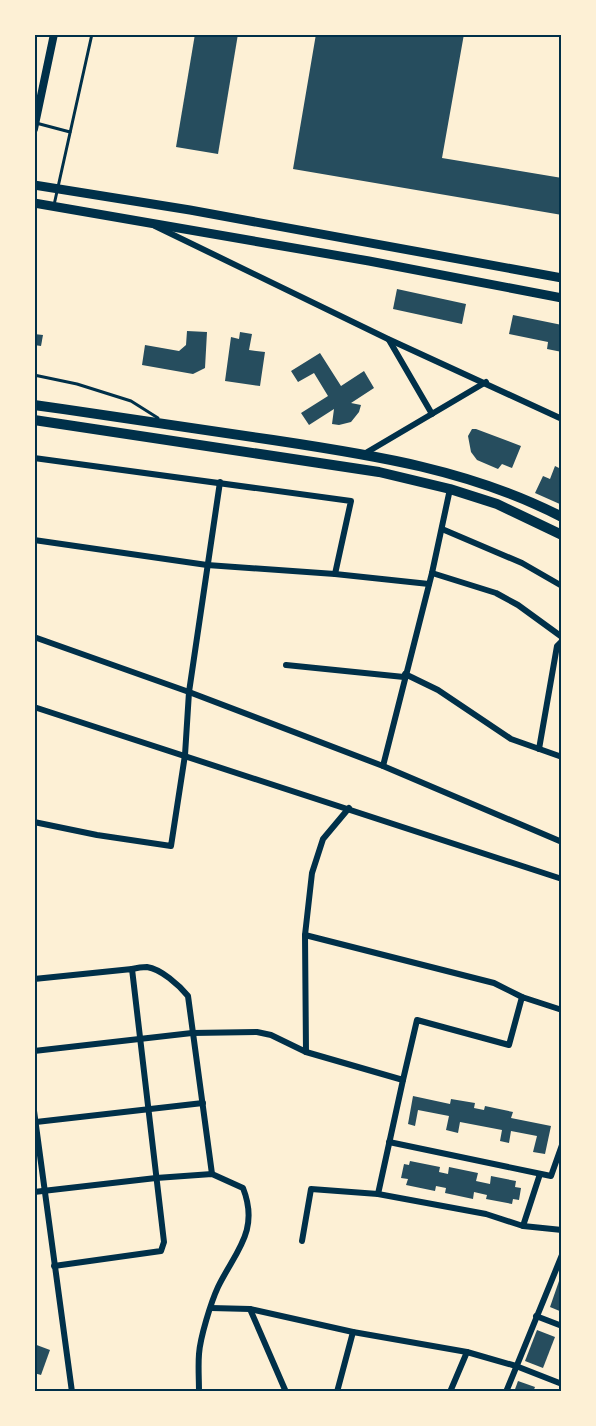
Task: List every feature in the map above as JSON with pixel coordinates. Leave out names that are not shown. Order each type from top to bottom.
[{"type":"highway","points":[[34,405],[364,454],[422,466],[511,493],[561,517]]},
{"type":"highway","points":[[34,420],[379,472],[450,489],[497,504],[561,535]]},
{"type":"main road","points":[[34,184],[561,278]]},
{"type":"main road","points":[[34,203],[369,261],[561,298]]},
{"type":"street","points":[[35,125],[54,34]]},
{"type":"street","points":[[150,224],[388,339],[561,418]]},
{"type":"street","points":[[388,339],[432,414]]},
{"type":"street","points":[[364,454],[486,382]]},
{"type":"street","points":[[34,458],[351,501],[335,574]]},
{"type":"street","points":[[34,822],[97,835],[171,846],[185,755],[189,692],[220,482]]},
{"type":"street","points":[[383,766],[432,573],[450,489]]},
{"type":"street","points":[[442,529],[522,563],[561,586]]},
{"type":"street","points":[[34,540],[207,565],[335,574],[429,584]]},
{"type":"street","points":[[432,573],[496,593],[518,605],[561,637]]},
{"type":"street","points":[[34,637],[189,692],[383,766],[561,842]]},
{"type":"street","points":[[539,749],[557,646],[561,641]]},
{"type":"street","points":[[286,665],[405,675],[438,690],[511,739],[561,757]]},
{"type":"street","points":[[34,707],[561,879]]},
{"type":"street","points":[[306,1052],[305,935],[312,873],[323,839],[349,808]]},
{"type":"street","points":[[305,935],[494,983],[522,997],[561,1010]]},
{"type":"street","points":[[34,979],[146,967],[154,969],[180,986],[188,996],[212,1174]]},
{"type":"street","points":[[54,1266],[161,1251],[164,1242],[132,969]]},
{"type":"street","points":[[378,1194],[417,1020],[509,1045],[522,997]]},
{"type":"street","points":[[34,1051],[192,1034],[258,1032],[272,1035],[306,1052],[403,1080]]},
{"type":"street","points":[[35,1119],[203,1103]]},
{"type":"street","points":[[34,1111],[72,1392]]},
{"type":"street","points":[[389,1142],[550,1176],[561,1145]]},
{"type":"street","points":[[34,1192],[212,1174],[243,1188],[248,1200],[249,1223],[245,1241],[219,1287],[211,1308],[199,1353],[199,1392]]},
{"type":"street","points":[[523,1226],[540,1174]]},
{"type":"street","points":[[302,1241],[311,1190],[378,1194],[486,1214],[523,1226],[561,1230]]},
{"type":"street","points":[[506,1392],[561,1255]]},
{"type":"street","points":[[211,1308],[250,1309],[353,1332],[467,1352],[516,1366],[561,1384]]},
{"type":"street","points":[[250,1309],[286,1392]]},
{"type":"street","points":[[536,1316],[561,1326]]},
{"type":"street","points":[[337,1392],[353,1332]]},
{"type":"street","points":[[450,1392],[467,1352]]},
{"type":"lane","points":[[54,207],[92,34]]},
{"type":"lane","points":[[35,125],[71,132]]},
{"type":"lane","points":[[34,375],[77,384],[130,401],[167,424]]},
{"type":"building","points":[[195,34],[238,34],[218,154],[176,147]]},
{"type":"building","points":[[316,34],[464,34],[442,158],[562,178],[562,215],[293,169]]},
{"type":"building","points":[[397,289],[466,304],[462,324],[393,309]]},
{"type":"building","points":[[513,315],[562,325],[562,352],[547,349],[548,342],[509,334]]},
{"type":"building","points":[[187,331],[207,332],[205,368],[193,374],[142,365],[145,345],[179,351],[186,345]]},
{"type":"building","points":[[240,332],[252,334],[249,350],[265,352],[260,386],[225,381],[231,337],[239,339]]},
{"type":"building","points":[[34,334],[43,335],[41,346],[34,345]]},
{"type":"building","points":[[320,353],[341,386],[364,371],[374,388],[351,403],[361,405],[359,412],[351,422],[332,424],[334,409],[309,425],[301,413],[328,396],[314,373],[298,382],[291,371]]},
{"type":"building","points":[[472,429],[521,446],[512,468],[502,464],[498,469],[477,460],[471,452],[468,436]]},
{"type":"building","points":[[555,466],[559,468],[562,466],[562,505],[535,493],[543,476],[550,479]]},
{"type":"building","points":[[413,1096],[450,1104],[451,1099],[475,1103],[474,1108],[484,1110],[485,1106],[513,1112],[511,1118],[551,1126],[545,1154],[533,1152],[537,1136],[511,1131],[509,1143],[500,1141],[502,1130],[460,1122],[458,1133],[446,1130],[449,1116],[418,1110],[415,1126],[408,1124]]},
{"type":"building","points":[[410,1161],[440,1167],[439,1172],[448,1174],[449,1167],[478,1173],[476,1181],[490,1184],[491,1176],[516,1181],[515,1187],[521,1188],[519,1200],[513,1199],[512,1204],[486,1199],[487,1195],[474,1192],[473,1199],[445,1193],[446,1188],[436,1186],[435,1191],[406,1185],[408,1179],[401,1178],[404,1164],[409,1165]]},
{"type":"building","points":[[559,1281],[562,1282],[562,1312],[550,1307]]},
{"type":"building","points":[[537,1330],[555,1337],[543,1368],[525,1361]]},
{"type":"building","points":[[34,1344],[50,1350],[41,1375],[34,1373]]},
{"type":"building","points":[[518,1381],[535,1387],[533,1392],[514,1392]]}]
